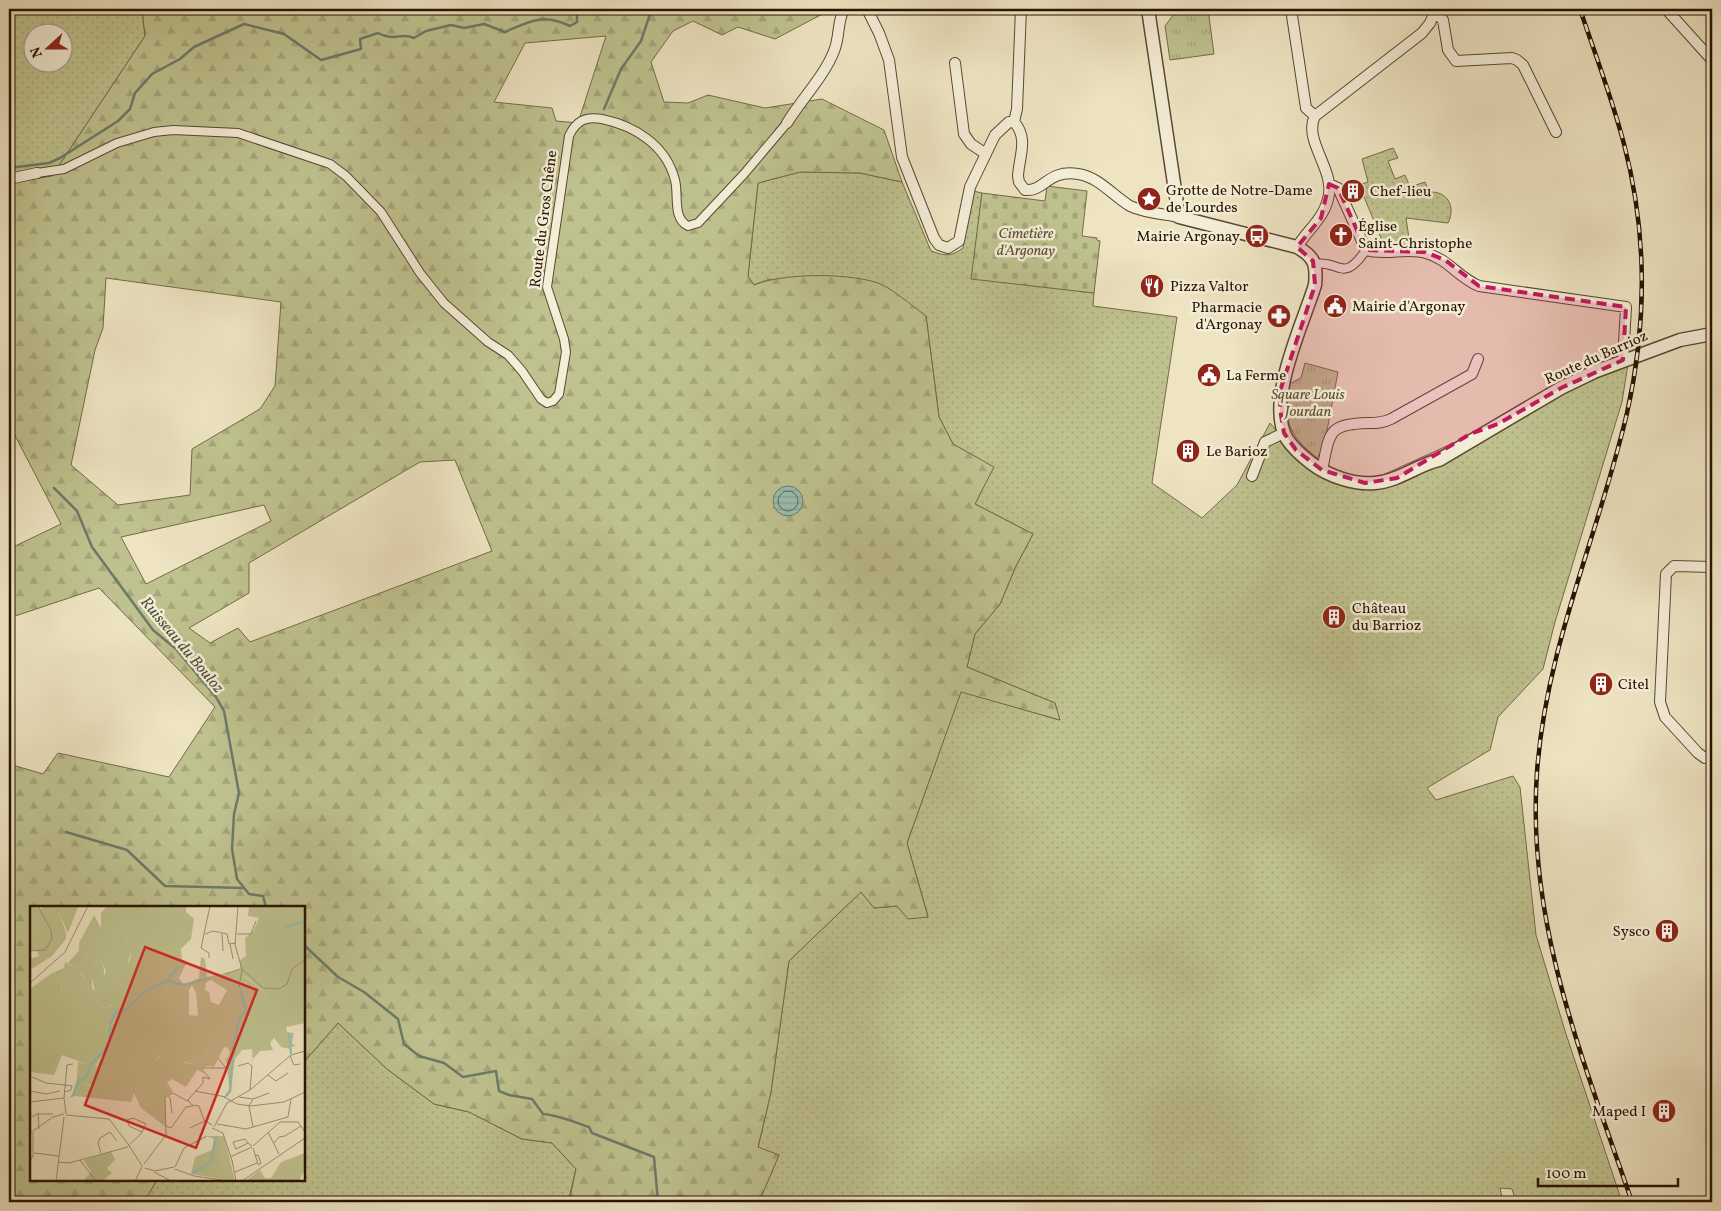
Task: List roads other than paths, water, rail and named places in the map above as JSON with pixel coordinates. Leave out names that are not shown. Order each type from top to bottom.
[{"type":"street","name":"Route du Gros Chêne","points":[[9,179],[64,169],[117,143],[154,132],[173,130],[238,133],[330,164],[346,176],[381,212],[420,273],[444,303],[488,342],[508,355],[522,371],[541,399],[547,403],[554,401],[559,394],[566,352],[564,339],[547,287],[569,136],[573,127],[582,119],[592,117],[629,127],[645,136],[661,153],[671,170],[675,181],[678,215],[682,223],[688,226],[698,223],[744,174],[787,123],[829,63],[836,48],[840,16],[844,9]]},
{"type":"street","points":[[867,9],[879,33],[889,60],[902,157],[934,238],[942,246],[952,247],[959,241],[967,195],[999,129],[1004,125],[1014,122]]},
{"type":"street","points":[[1014,122],[1017,109],[1020,9]]},
{"type":"street","points":[[1148,9],[1179,217]]},
{"type":"street","points":[[1292,9],[1306,108],[1315,116]]},
{"type":"street","points":[[1666,9],[1712,60]]},
{"type":"street","points":[[1297,247],[1321,218],[1329,195],[1329,184],[1311,132],[1315,116],[1334,99],[1409,44],[1430,23],[1435,11],[1443,20],[1448,50],[1456,61],[1512,58],[1523,65],[1556,132]]},
{"type":"street","points":[[955,63],[964,134],[972,144],[986,154]]},
{"type":"street","points":[[1014,122],[1020,128],[1022,135],[1018,176],[1019,182],[1025,190],[1037,188],[1053,176],[1062,173],[1078,174],[1093,179],[1132,206],[1297,247],[1308,253],[1315,268],[1328,263],[1337,269],[1347,269],[1356,264],[1366,250]]},
{"type":"street","points":[[1329,184],[1338,188],[1366,250]]},
{"type":"street","points":[[1366,250],[1425,252],[1445,260],[1472,283],[1479,286],[1626,307],[1623,360]]},
{"type":"street","name":"Route du Barrioz","points":[[1315,268],[1315,285],[1281,388],[1280,409],[1284,433],[1296,450],[1322,470],[1356,482],[1375,483],[1397,478],[1446,456],[1561,388],[1623,360],[1680,340],[1712,334]]},
{"type":"street","points":[[1322,470],[1330,438],[1338,426],[1381,422],[1391,419],[1472,374],[1478,359]]},
{"type":"street","points":[[1252,476],[1265,442],[1284,433]]},
{"type":"street","points":[[1712,567],[1678,566],[1671,568],[1666,574],[1660,702],[1665,717],[1698,753],[1704,758],[1712,758]]},
{"type":"water","points":[[788,486],[798,491],[803,501],[798,511],[788,516],[778,511],[773,501],[778,491]]},
{"type":"waterway","points":[[9,168],[49,163],[60,158],[118,121],[130,109],[135,93],[152,74],[180,59],[194,47],[244,24],[284,34],[321,60],[361,49],[360,39],[378,33],[389,37],[409,36],[414,38],[426,31],[451,25],[464,28],[484,24],[505,32],[529,22],[544,19],[570,26],[577,22],[577,13],[596,9]]},
{"type":"waterway","points":[[637,9],[650,14],[656,9]]},
{"type":"waterway","points":[[604,109],[621,69],[641,41],[650,14]]},
{"type":"waterway","name":"Ruisseau du Bouloz","points":[[54,488],[77,511],[92,547],[153,630],[176,649],[216,697],[224,711],[239,793],[234,814],[232,849],[237,879],[249,894],[263,896],[266,906]]},
{"type":"waterway","points":[[66,832],[127,850],[165,886],[244,888]]},
{"type":"waterway","name":"Ruisseau du Bouloz","points":[[305,946],[338,977],[364,992],[398,1019],[404,1044],[419,1056],[444,1063],[463,1077],[496,1071],[499,1091],[509,1095],[532,1099],[543,1114],[560,1117],[589,1127],[592,1133],[654,1157],[658,1202]]},
{"type":"waterway","name":"Ruisseau du Bouloz","points":[[1055,1202],[1057,1200],[1059,1202]]},
{"type":"railway","points":[[1580,9],[1614,110],[1632,177],[1640,244],[1641,312],[1634,379],[1627,413],[1562,635],[1551,680],[1542,725],[1537,772],[1536,828],[1540,883],[1562,991],[1595,1097],[1632,1202]]},
{"type":"place","name":"Chef-lieu","points":[[1353,191]]},
{"type":"place","name":"Grotte de Notre-Dame de Lourdes","points":[[1149,199]]},
{"type":"place","name":"Église Saint-Christophe","points":[[1341,235]]},
{"type":"place","name":"Mairie Argonay","points":[[1257,236]]},
{"type":"place","name":"Pizza Valtor","points":[[1152,286]]},
{"type":"place","name":"Mairie d'Argonay","points":[[1335,306]]},
{"type":"place","name":"Pharmacie d'Argonay","points":[[1279,316]]},
{"type":"place","name":"La Ferme","points":[[1209,375]]},
{"type":"place","name":"Le Barioz","points":[[1188,451]]},
{"type":"place","name":"Château du Barrioz","points":[[1334,617]]},
{"type":"place","name":"Citel","points":[[1601,684]]},
{"type":"place","name":"Sysco","points":[[1667,931]]},
{"type":"place","name":"Maped I","points":[[1664,1111]]},
{"type":"park label","name":"Cimetière d'Argonay","points":[[1026,242]]},
{"type":"park label","name":"Square Louis Jourdan","points":[[1308,402]]}]
